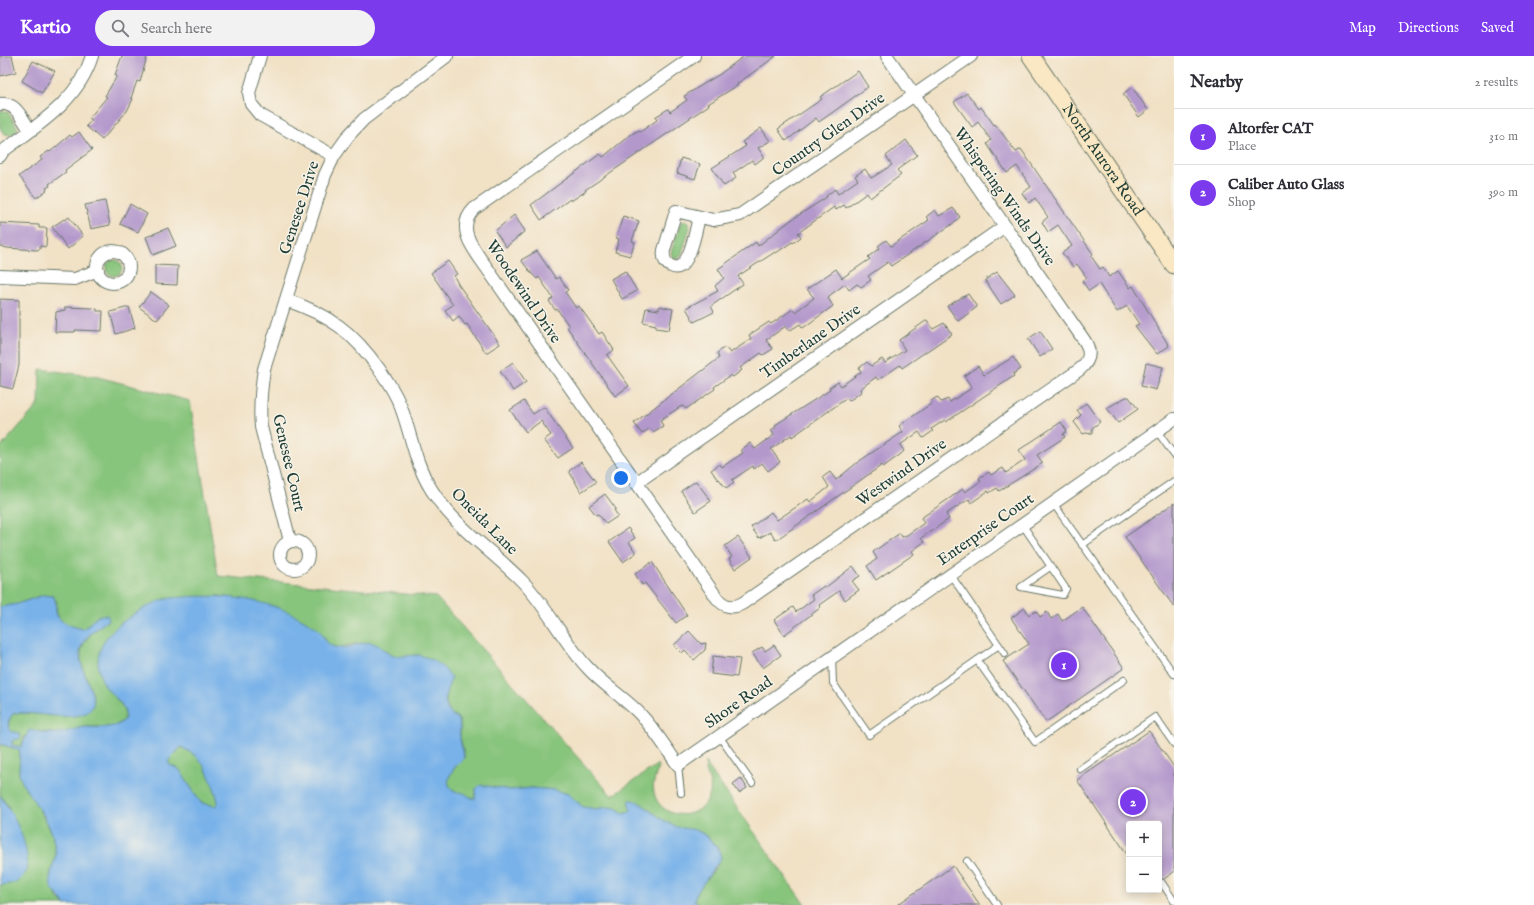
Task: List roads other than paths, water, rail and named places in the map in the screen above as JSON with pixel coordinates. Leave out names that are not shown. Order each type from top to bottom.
[{"type":"main road","name":"North Aurora Road","points":[[1031,56],[1174,265]]},
{"type":"street","points":[[2,148],[57,110],[69,98],[85,75],[92,56]]},
{"type":"street","points":[[260,56],[249,93],[254,110],[267,120],[334,156]]},
{"type":"street","name":"Genesee Drive","points":[[286,300],[325,176],[334,156],[349,135],[364,119],[447,56]]},
{"type":"street","name":"Woodewind Drive","points":[[694,56],[474,209],[468,214],[465,226],[470,243],[482,262],[716,598],[728,607]]},
{"type":"street","name":"Whispering Winds Drive","points":[[887,56],[1087,345],[1089,357]]},
{"type":"street","name":"Country Glen Drive","points":[[699,217],[713,220],[731,218],[750,210],[971,56]]},
{"type":"street","points":[[0,104],[10,105],[15,108],[30,130]]},
{"type":"street","name":"Timberlane Drive","points":[[636,483],[1005,226]]},
{"type":"street","points":[[0,276],[75,279],[98,270]]},
{"type":"street","name":"Genesee Court","points":[[286,300],[264,369],[259,410],[261,427],[290,541]]},
{"type":"street","name":"Oneida Lane","points":[[286,300],[329,318],[346,330],[363,346],[397,398],[426,482],[443,506],[459,524],[523,582],[542,604],[580,659],[596,676],[645,719],[678,765]]},
{"type":"street","name":"Westwind Drive","points":[[728,607],[738,606],[744,603],[1079,370],[1089,357]]},
{"type":"street","name":"Enterprise Court","points":[[818,667],[1053,502],[1174,420]]},
{"type":"street","name":"Shore Road","points":[[678,765],[818,667]]},
{"type":"lane","points":[[1157,431],[1174,455]]},
{"type":"lane","points":[[1082,545],[1174,481]]},
{"type":"lane","points":[[1053,502],[1174,674]]},
{"type":"lane","points":[[1022,524],[1066,589],[1063,595],[1021,587],[1050,567]]},
{"type":"lane","points":[[950,574],[1005,654]]},
{"type":"lane","points":[[832,657],[833,683],[869,735],[999,645]]},
{"type":"lane","points":[[977,660],[1035,742],[1124,680]]},
{"type":"lane","points":[[1080,769],[1155,717],[1174,744]]},
{"type":"lane","points":[[718,736],[752,783]]},
{"type":"lane","points":[[678,765],[681,794]]},
{"type":"lane","points":[[967,860],[997,905]]},
{"type":"lane","points":[[1162,883],[1174,900]]},
{"type":"water","points":[[44,595],[53,596],[57,615],[62,621],[71,625],[83,629],[101,615],[108,616],[108,620],[88,636],[81,648],[81,664],[93,697],[91,709],[76,716],[14,713],[9,719],[9,728],[10,731],[19,733],[21,738],[12,741],[12,745],[21,747],[29,730],[60,733],[85,727],[110,727],[121,722],[125,718],[124,708],[105,686],[98,662],[100,651],[104,642],[111,633],[119,625],[139,611],[159,601],[170,598],[199,596],[230,597],[276,607],[290,613],[314,626],[332,646],[344,648],[368,642],[373,643],[394,656],[423,656],[437,663],[446,670],[452,678],[445,700],[447,709],[459,721],[460,740],[464,755],[464,758],[450,774],[450,788],[456,792],[464,793],[475,799],[476,789],[480,785],[511,790],[532,788],[555,790],[568,794],[583,807],[597,809],[606,807],[616,808],[623,813],[631,811],[629,804],[630,800],[634,800],[670,824],[696,830],[706,836],[718,849],[721,858],[696,894],[694,901],[699,905],[65,905],[51,887],[50,877],[56,854],[52,833],[44,816],[23,785],[19,773],[20,750],[0,744],[0,607],[17,604]],"holes":[[[181,747],[196,756],[204,765],[217,798],[218,803],[215,806],[201,803],[179,769],[170,765],[168,761]]]},
{"type":"water","points":[[0,795],[21,832],[26,848],[27,862],[24,873],[16,882],[0,885]]},
{"type":"place","name":"Altorfer CAT","points":[[1064,665]]},
{"type":"place","name":"Caliber Auto Glass","points":[[1133,802]]}]
